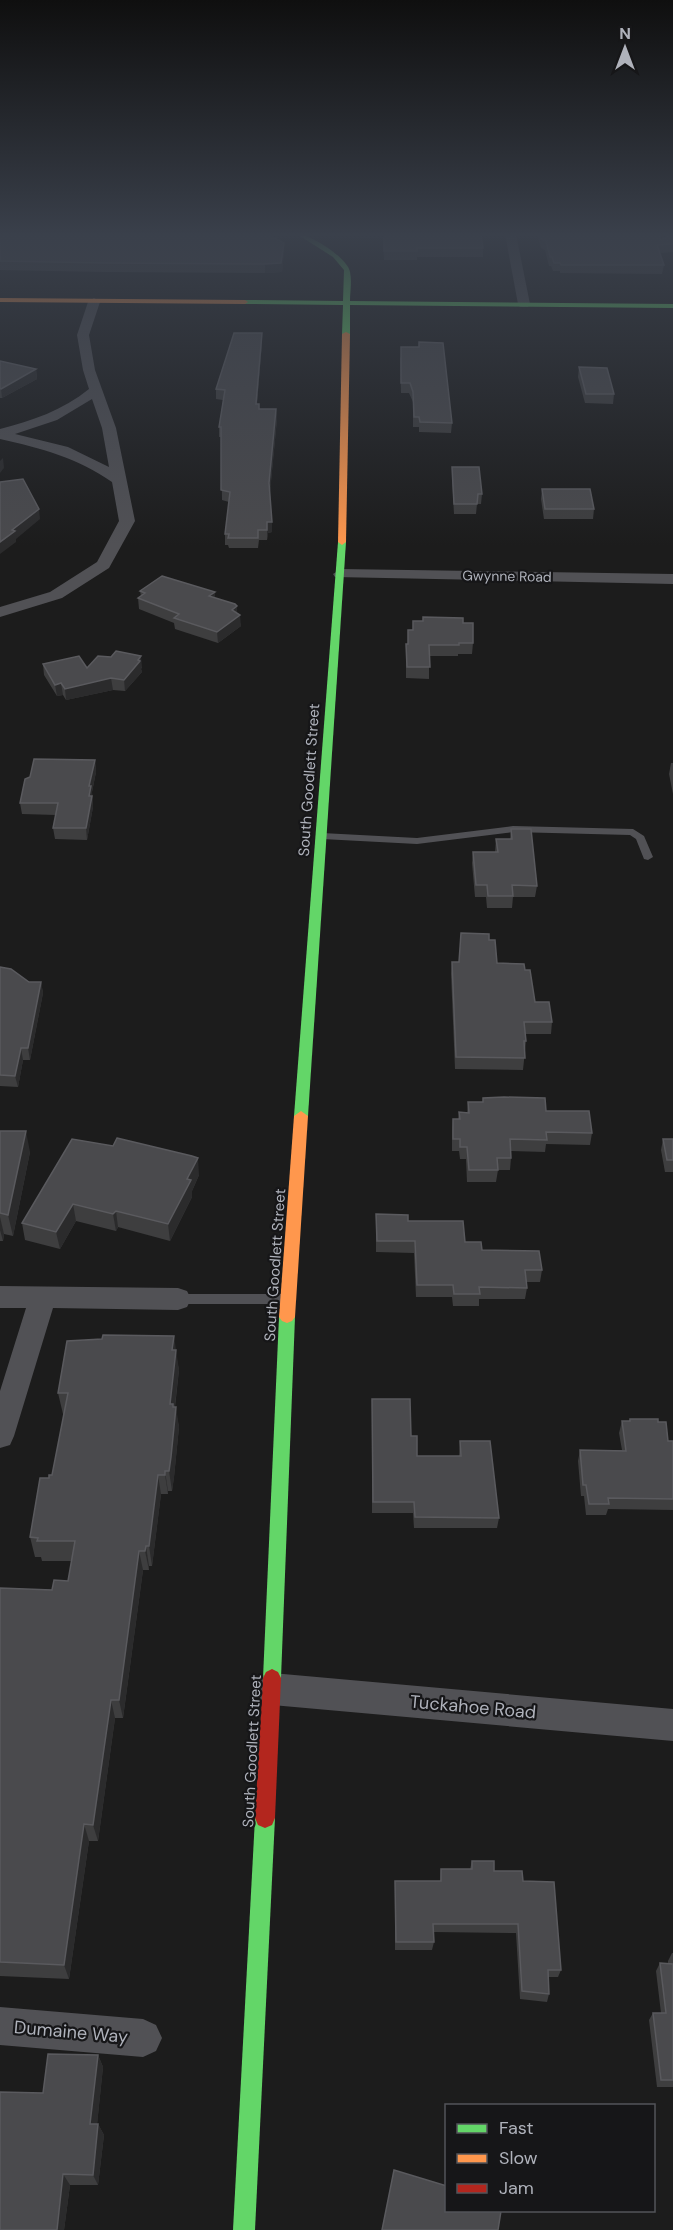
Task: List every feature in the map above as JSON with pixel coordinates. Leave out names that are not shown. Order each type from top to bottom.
[{"type":"main road","name":"South Goodlett Street","points":[[244,2230],[272,1689],[288,1299],[341,574],[346,338]]},
{"type":"street","points":[[0,612],[56,595],[103,565],[127,521],[109,428],[89,370],[84,338]]},
{"type":"street","points":[[0,434],[24,428],[81,404],[96,390]]},
{"type":"street","points":[[0,434],[76,454],[98,464],[120,481]]},
{"type":"street","name":"Gwynne Road","points":[[341,574],[673,579]]},
{"type":"street","points":[[0,1297],[178,1299]]},
{"type":"street","points":[[0,1436],[43,1298]]},
{"type":"street","name":"Tuckahoe Road","points":[[272,1689],[673,1725]]},
{"type":"street","name":"Dumaine Way","points":[[0,2026],[143,2038]]},
{"type":"lane","points":[[322,836],[417,841],[513,829],[633,832],[640,838],[648,856]]},
{"type":"lane","points":[[178,1299],[288,1299]]},
{"type":"building","points":[[232,338],[262,338],[256,404],[259,404],[259,409],[276,409],[269,483],[272,522],[267,522],[267,530],[258,530],[258,538],[228,538],[229,534],[225,534],[230,492],[221,490],[221,427],[219,427],[225,390],[216,389]]},
{"type":"building","points":[[419,342],[443,343],[452,423],[420,422],[419,417],[414,417],[413,392],[410,383],[401,383],[401,347],[419,347]]},
{"type":"building","points":[[0,361],[36,369],[1,389]]},
{"type":"building","points":[[579,367],[607,368],[614,394],[586,394]]},
{"type":"building","points":[[452,467],[479,467],[482,494],[478,494],[477,504],[454,504]]},
{"type":"building","points":[[23,479],[39,509],[0,542],[0,482]]},
{"type":"building","points":[[542,489],[590,489],[594,509],[545,509]]},
{"type":"building","points":[[162,576],[215,592],[209,596],[235,604],[237,606],[232,610],[240,615],[217,632],[174,618],[179,614],[138,598],[145,593],[140,591]]},
{"type":"building","points":[[423,617],[463,618],[463,623],[473,623],[473,643],[429,645],[430,667],[407,667],[408,630],[413,630],[413,621],[423,621]]},
{"type":"building","points":[[116,651],[141,656],[138,660],[140,661],[124,680],[111,678],[65,689],[61,683],[55,685],[43,664],[79,656],[87,668],[98,656],[111,657]]},
{"type":"building","points":[[34,759],[95,760],[89,786],[91,786],[89,796],[92,796],[86,828],[53,828],[58,803],[20,803],[25,779],[30,777]]},
{"type":"building","points":[[511,829],[531,829],[537,886],[512,885],[513,896],[488,896],[487,885],[476,885],[473,852],[498,852],[496,839],[512,839]]},
{"type":"building","points":[[461,933],[489,934],[489,940],[495,940],[497,963],[524,964],[525,970],[530,970],[535,1002],[549,1002],[552,1022],[524,1022],[525,1058],[456,1057],[452,962],[459,962]]},
{"type":"building","points":[[0,967],[11,969],[29,982],[41,982],[28,1048],[21,1048],[15,1076],[0,1075]]},
{"type":"building","points":[[483,1098],[545,1098],[546,1111],[589,1111],[592,1133],[546,1132],[547,1140],[510,1139],[511,1158],[497,1158],[498,1170],[469,1170],[467,1147],[460,1147],[460,1139],[453,1139],[453,1119],[460,1119],[459,1112],[469,1113],[468,1102],[483,1102]]},
{"type":"building","points":[[0,1131],[26,1131],[8,1215],[0,1213]]},
{"type":"building","points":[[117,1138],[198,1158],[187,1179],[191,1180],[168,1224],[116,1211],[113,1214],[73,1204],[56,1232],[22,1223],[72,1139],[113,1146]]},
{"type":"building","points":[[663,1139],[673,1139],[673,1160],[667,1160]]},
{"type":"building","points":[[376,1214],[408,1215],[408,1221],[463,1221],[465,1242],[481,1242],[482,1250],[539,1251],[542,1270],[525,1270],[527,1288],[479,1287],[480,1294],[454,1294],[453,1285],[417,1285],[415,1241],[377,1241]]},
{"type":"building","points":[[103,1335],[174,1336],[172,1350],[176,1350],[170,1404],[176,1407],[169,1471],[165,1471],[165,1475],[158,1475],[149,1546],[146,1546],[145,1551],[139,1551],[119,1700],[111,1700],[93,1825],[84,1824],[64,1965],[0,1962],[0,1588],[52,1590],[54,1580],[68,1581],[75,1541],[37,1541],[38,1538],[30,1537],[40,1478],[49,1478],[49,1475],[52,1475],[68,1393],[58,1393],[67,1341],[102,1339]]},
{"type":"building","points":[[372,1399],[410,1399],[411,1436],[417,1436],[417,1456],[461,1456],[460,1441],[490,1441],[499,1518],[415,1517],[414,1502],[373,1502]]},
{"type":"building","points":[[630,1419],[658,1419],[658,1422],[666,1422],[668,1441],[673,1441],[673,1499],[608,1498],[609,1504],[589,1504],[586,1485],[583,1485],[580,1450],[626,1451],[622,1421],[630,1421]]},
{"type":"building","points":[[472,1861],[494,1861],[494,1871],[522,1871],[523,1881],[554,1882],[561,1970],[548,1970],[549,1994],[522,1991],[518,1924],[433,1924],[434,1942],[396,1942],[395,1881],[441,1881],[441,1869],[472,1869]]},
{"type":"building","points":[[660,1963],[673,1964],[673,2080],[661,2080],[653,2013],[666,2013]]},
{"type":"building","points":[[48,2054],[98,2055],[90,2124],[98,2124],[93,2175],[63,2174],[57,2230],[0,2230],[0,2092],[43,2093]]},
{"type":"building","points":[[394,2170],[445,2185],[445,2212],[501,2212],[498,2230],[382,2230]]},
{"type":"traffic: fast","points":[[301,1116],[342,542]]},
{"type":"traffic: fast","points":[[272,1678],[287,1317]]},
{"type":"traffic: fast","points":[[244,2230],[265,1818]]},
{"type":"traffic: slow","points":[[342,542],[346,338]]},
{"type":"traffic: slow","points":[[287,1317],[301,1116]]},
{"type":"traffic: jam","points":[[265,1818],[272,1678]]}]
